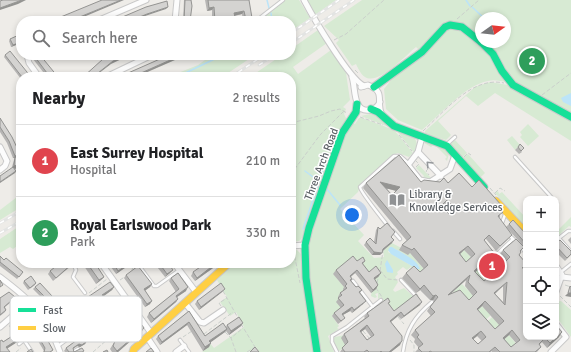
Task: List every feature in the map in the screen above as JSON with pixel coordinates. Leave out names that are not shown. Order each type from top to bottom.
[{"type":"street","points":[[109,16],[146,0]]},
{"type":"street","points":[[175,16],[177,0]]},
{"type":"street","points":[[304,0],[331,43],[364,86],[374,87],[382,84],[393,73],[424,50],[440,31],[450,26],[462,26],[470,30],[475,35]]},
{"type":"street","points":[[487,48],[493,54],[510,82],[571,117]]},
{"type":"street","points":[[28,60],[29,64],[35,72]]},
{"type":"street","points":[[116,72],[142,60]]},
{"type":"street","points":[[352,71],[357,104],[369,110],[377,111],[386,123],[446,145],[459,157],[525,232]]},
{"type":"street","points":[[386,123],[380,112],[379,93],[382,86],[393,73]]},
{"type":"street","points":[[356,92],[364,86]]},
{"type":"street","points":[[374,87],[379,93]]},
{"type":"street","points":[[369,110],[376,107],[380,102]]},
{"type":"street","name":"Three Arch Road","points":[[348,125],[356,112],[357,104]]},
{"type":"street","name":"Three Arch Road","points":[[318,352],[306,278],[305,245],[342,133],[357,115],[369,110]]},
{"type":"street","points":[[422,136],[418,152],[408,163],[408,166],[420,180],[432,182],[450,168],[459,157]]},
{"type":"street","points":[[0,147],[7,161],[5,166],[0,170]]},
{"type":"street","points":[[418,152],[441,176]]},
{"type":"street","points":[[296,246],[305,245]]},
{"type":"street","points":[[105,268],[125,296]]},
{"type":"street","points":[[133,352],[149,335],[221,268]]},
{"type":"street","points":[[557,268],[561,274],[571,278]]},
{"type":"street","points":[[179,270],[196,292]]},
{"type":"street","points":[[559,287],[561,274]]},
{"type":"street","points":[[0,277],[24,296]]},
{"type":"street","points":[[185,303],[200,322],[204,323],[223,310]]},
{"type":"street","points":[[0,327],[10,318]]},
{"type":"street","points":[[142,323],[157,352]]},
{"type":"street","points":[[551,352],[566,337],[559,328]]},
{"type":"street","points":[[56,342],[60,352]]},
{"type":"street","points":[[176,352],[184,346]]},
{"type":"lane","points":[[262,16],[283,0]]},
{"type":"lane","points":[[446,145],[455,137]]},
{"type":"lane","points":[[400,239],[362,192],[360,187],[394,156],[400,156],[408,163]]},
{"type":"lane","points":[[515,157],[550,196]]},
{"type":"lane","points":[[503,227],[502,218],[506,211]]},
{"type":"lane","points":[[505,231],[523,250]]},
{"type":"lane","points":[[571,231],[568,231],[559,238],[571,252]]},
{"type":"lane","points":[[494,257],[513,239]]},
{"type":"lane","points":[[561,274],[571,264]]},
{"type":"lane","points":[[75,268],[76,270],[73,277],[84,293]]},
{"type":"lane","points":[[141,268],[154,286],[157,286],[179,270]]},
{"type":"lane","points":[[400,280],[419,300]]},
{"type":"lane","points":[[353,281],[373,307]]},
{"type":"lane","points":[[337,352],[332,342],[332,336],[356,321],[382,300]]},
{"type":"lane","points":[[403,352],[408,331],[421,312],[432,302]]},
{"type":"lane","points":[[423,304],[426,307]]},
{"type":"lane","points":[[180,340],[188,352]]},
{"type":"lane","points":[[25,342],[32,352]]},
{"type":"lane","points":[[58,346],[64,342]]},
{"type":"lane","points":[[73,352],[78,349]]},
{"type":"path","points":[[331,43],[346,34],[384,0]]},
{"type":"path","points":[[352,71],[355,70],[359,74]]},
{"type":"path","points":[[540,99],[571,73]]},
{"type":"path","points":[[422,136],[424,131],[473,87],[491,81],[510,82]]},
{"type":"path","points":[[296,122],[340,109],[348,113]]},
{"type":"path","points":[[296,168],[320,135],[344,111]]},
{"type":"path","points":[[358,118],[361,116],[386,123]]},
{"type":"path","points":[[398,133],[414,153],[412,155],[419,164],[412,171]]},
{"type":"path","points":[[459,157],[468,152],[470,155]]},
{"type":"path","points":[[490,188],[497,196]]},
{"type":"path","points":[[495,193],[500,188],[505,191]]},
{"type":"path","points":[[382,300],[376,286],[383,250]]},
{"type":"path","points":[[380,270],[387,279],[393,281],[400,280]]},
{"type":"path","points":[[115,283],[127,275]]},
{"type":"path","points":[[84,296],[111,277]]},
{"type":"path","points":[[562,285],[571,287]]},
{"type":"path","points":[[220,286],[258,352]]},
{"type":"path","points":[[90,292],[93,296]]},
{"type":"path","points":[[559,295],[571,307]]},
{"type":"path","points":[[223,310],[219,303],[227,298]]},
{"type":"path","points":[[200,322],[204,334],[234,312]]},
{"type":"path","points":[[395,313],[404,324]]},
{"type":"path","points":[[356,321],[370,340]]},
{"type":"path","points":[[219,323],[231,338],[236,352]]},
{"type":"path","points":[[231,338],[244,328]]},
{"type":"path","points":[[180,340],[192,331]]},
{"type":"path","points":[[408,338],[414,345],[414,352]]},
{"type":"path","points":[[90,352],[104,342]]},
{"type":"path","points":[[16,352],[22,348],[19,344]]},
{"type":"path","points":[[247,352],[255,347]]},
{"type":"green space","points":[[285,0],[299,0],[310,18],[296,28],[296,16],[265,16]]},
{"type":"green space","points":[[307,0],[336,0],[315,15]]},
{"type":"green space","points":[[362,0],[571,0],[571,141],[495,93],[478,106],[466,96],[438,121],[451,135],[446,140],[425,134],[425,131],[475,87],[490,82],[508,85],[507,82],[490,80],[471,88],[453,101],[422,130],[398,120],[386,109],[384,89],[395,75],[424,55],[416,47],[384,74],[371,79],[362,75],[356,64],[352,66],[336,43],[339,40],[324,26]]},
{"type":"green space","points":[[318,30],[327,43],[293,67],[298,74],[331,50],[346,73],[350,100],[343,107],[346,109],[344,114],[347,120],[328,160],[302,238],[296,241],[296,72],[257,72],[275,60],[296,60],[296,45]]},
{"type":"green space","points":[[205,60],[248,60],[230,72],[180,72],[198,65]]},
{"type":"green space","points":[[370,114],[380,117],[389,127],[361,116]]},
{"type":"green space","points":[[359,118],[362,118],[394,130],[413,153],[409,157],[398,153],[392,155],[361,183],[358,192],[340,209],[364,235],[358,241],[374,258],[384,257],[383,250],[390,242],[409,252],[424,269],[418,274],[411,267],[407,270],[403,267],[397,272],[398,274],[395,277],[398,282],[393,290],[395,292],[404,288],[414,297],[395,312],[381,297],[378,299],[378,293],[375,294],[377,297],[375,298],[371,296],[372,290],[362,271],[333,274],[345,288],[340,299],[341,309],[332,316],[339,326],[337,328],[339,329],[328,336],[334,352],[320,352],[308,277],[307,254],[309,235],[343,139],[353,123],[355,124]],"holes":[[[391,247],[404,254],[419,266],[417,269],[388,252]]]},
{"type":"green space","points":[[528,124],[539,136],[528,146],[520,137],[522,135],[520,132]]},
{"type":"green space","points":[[396,130],[410,135],[416,140],[417,148],[415,154]]},
{"type":"green space","points":[[512,136],[520,145],[515,150],[507,140]]},
{"type":"green space","points":[[455,140],[467,153],[462,158],[449,144]]},
{"type":"green space","points":[[424,143],[434,144],[431,147]]},
{"type":"green space","points":[[434,144],[444,147],[449,154],[447,161],[445,159],[447,157]]},
{"type":"green space","points":[[468,154],[485,173],[481,177],[463,158]]},
{"type":"green space","points":[[419,165],[432,179],[422,179],[424,176],[416,168]]},
{"type":"green space","points":[[498,191],[499,194],[502,192],[523,215],[523,224],[495,193]]},
{"type":"green space","points":[[16,198],[16,210],[0,220],[0,210]]},
{"type":"green space","points":[[571,217],[571,227],[569,226],[559,235],[559,229]]},
{"type":"green space","points":[[16,228],[16,247],[13,249],[10,247],[0,253],[0,239]]},
{"type":"green space","points":[[297,250],[302,255],[302,268],[315,352],[259,352],[256,347],[249,352],[202,352],[208,347],[209,342],[214,348],[244,327],[236,312],[230,316],[220,302],[227,297],[217,280],[230,268],[296,268]]},
{"type":"green space","points":[[464,250],[472,258],[463,266],[456,258]]},
{"type":"green space","points":[[480,268],[486,274],[485,282],[471,276]]},
{"type":"green space","points":[[462,284],[474,296],[465,304],[453,292]]},
{"type":"green space","points":[[559,301],[561,301],[571,310],[571,337],[559,320]]},
{"type":"green space","points":[[482,306],[491,315],[482,323],[474,313]]},
{"type":"green space","points":[[492,317],[500,326],[492,334],[484,325]]},
{"type":"green space","points":[[345,335],[353,346],[345,346],[338,352],[333,339],[335,337]]},
{"type":"green space","points":[[509,335],[517,345],[510,351],[500,343]]},
{"type":"water","points":[[571,93],[571,106],[563,102],[561,98]]},
{"type":"water","points":[[390,247],[412,259],[416,262],[420,269],[417,269],[391,254],[388,250]]},
{"type":"water","points":[[387,260],[393,270],[393,273],[387,272],[385,264]]},
{"type":"building","points":[[22,0],[0,8],[0,1]]},
{"type":"building","points":[[102,0],[121,0],[82,16],[63,16]]},
{"type":"building","points":[[185,0],[191,0],[191,16],[184,16]]},
{"type":"building","points":[[208,0],[249,0],[252,16],[245,16],[244,11],[234,13],[235,16],[215,16],[214,7],[209,8]]},
{"type":"building","points":[[167,1],[168,7],[142,16],[125,16],[146,7]]},
{"type":"building","points":[[16,36],[16,44],[13,45],[10,39]]},
{"type":"building","points":[[10,51],[27,72],[18,72],[5,55]]},
{"type":"building","points":[[37,60],[44,60],[54,72],[46,72]]},
{"type":"building","points":[[102,60],[115,60],[99,72],[89,72]]},
{"type":"building","points":[[158,60],[170,60],[143,72],[130,72]]},
{"type":"building","points":[[0,118],[16,146],[16,156],[15,156],[9,141],[0,127]]},
{"type":"building","points":[[520,144],[524,148],[521,151],[518,147]]},
{"type":"building","points":[[399,155],[421,182],[424,180],[440,182],[444,178],[448,183],[459,173],[472,187],[479,180],[502,206],[500,209],[503,212],[498,216],[512,235],[500,246],[489,235],[484,240],[495,254],[505,262],[510,257],[503,250],[516,239],[523,246],[519,255],[523,260],[523,340],[543,340],[539,344],[541,347],[535,352],[500,352],[495,347],[489,352],[422,352],[418,348],[423,344],[417,337],[419,335],[415,330],[435,312],[430,307],[438,297],[436,295],[433,296],[424,285],[420,289],[406,273],[414,266],[420,272],[428,265],[414,248],[412,250],[402,245],[411,237],[366,183]],"holes":[[[380,182],[400,187],[392,195]],[[447,200],[455,208],[449,214],[441,206]],[[468,246],[475,254],[466,262],[459,253]],[[483,263],[489,270],[486,272],[490,276],[484,281],[474,271]],[[470,275],[468,282],[477,292],[469,300],[460,290],[448,295]],[[507,282],[505,305],[494,293]],[[485,301],[504,321],[495,329],[477,309]],[[512,330],[520,340],[511,347],[503,338]],[[481,331],[486,337],[478,344],[472,338]]]},
{"type":"building","points":[[15,157],[16,166],[14,165]]},
{"type":"building","points":[[13,167],[16,171],[0,182],[0,176]]},
{"type":"building","points":[[513,220],[523,231],[523,240],[509,224]]},
{"type":"building","points":[[387,223],[395,232],[391,237],[394,240],[383,249],[382,253],[374,252],[366,242],[370,238],[376,244],[378,227],[380,229]]},
{"type":"building","points":[[560,240],[571,251],[571,254],[567,258],[559,249]]},
{"type":"building","points":[[0,256],[4,260],[6,258],[16,266],[16,268],[23,272],[19,277],[0,262]]},
{"type":"building","points":[[353,256],[357,261],[363,257],[365,261],[362,263],[369,272],[376,266],[381,273],[374,278],[378,285],[373,290],[357,270],[350,276],[352,279],[350,280],[356,287],[358,286],[362,290],[359,292],[366,301],[354,310],[352,307],[342,314],[345,318],[341,321],[334,313],[344,305],[338,298],[342,295],[340,293],[347,288],[345,286],[347,284],[336,270]]},
{"type":"building","points":[[54,268],[67,268],[56,278],[50,271]]},
{"type":"building","points":[[91,268],[98,268],[104,277],[99,280]]},
{"type":"building","points":[[135,268],[140,268],[152,284],[144,289],[152,301],[147,304],[126,275]]},
{"type":"building","points":[[163,268],[172,268],[173,270],[167,274]]},
{"type":"building","points":[[199,268],[210,268],[197,278],[193,272]]},
{"type":"building","points":[[178,273],[188,287],[176,296],[178,299],[154,319],[149,313],[179,289],[171,278]]},
{"type":"building","points":[[31,276],[36,283],[30,288],[24,281]]},
{"type":"building","points":[[0,280],[3,285],[0,287]]},
{"type":"building","points":[[110,282],[114,287],[102,295],[103,296],[89,296]]},
{"type":"building","points":[[40,283],[52,296],[44,296],[35,287]]},
{"type":"building","points":[[221,283],[225,289],[201,307],[197,301]]},
{"type":"building","points":[[570,286],[571,293],[568,293]]},
{"type":"building","points":[[9,292],[14,296],[10,296],[10,302],[4,307],[6,310],[0,315],[0,298]]},
{"type":"building","points":[[416,294],[422,302],[404,316],[401,312],[390,321],[402,336],[402,341],[389,352],[369,352],[367,350],[364,352],[345,352],[342,348],[348,342],[344,334],[369,316],[367,313],[388,298],[390,302],[388,303],[394,311]],"holes":[[[367,325],[374,335],[367,340],[360,331]]]},
{"type":"building","points":[[189,311],[205,336],[223,323],[227,329],[209,341],[211,343],[205,347],[189,322],[162,342],[158,336]]},
{"type":"building","points":[[239,317],[243,323],[231,331],[227,325]]},
{"type":"building","points":[[10,338],[10,342],[14,342],[6,347],[10,352],[0,352],[0,341],[2,340],[3,342]]},
{"type":"building","points":[[42,342],[49,342],[53,350],[50,352],[44,352],[45,348]]},
{"type":"building","points":[[74,342],[86,342],[82,345],[79,344],[73,348],[74,352],[69,352],[66,348]]},
{"type":"building","points":[[115,342],[128,342],[117,351],[113,346]]},
{"type":"building","points":[[255,347],[259,352],[250,352]]},
{"type":"building","points":[[82,348],[84,351],[82,352],[74,352]]},
{"type":"building","points":[[151,348],[154,352],[146,352]]},
{"type":"waterway","points":[[267,0],[269,8]]},
{"type":"waterway","points":[[466,0],[470,6]]},
{"type":"waterway","points":[[472,7],[477,12]]},
{"type":"waterway","points":[[187,72],[213,60]]},
{"type":"waterway","points":[[303,229],[326,161]]},
{"type":"waterway","points":[[305,171],[317,180]]},
{"type":"waterway","points":[[326,188],[340,205]]},
{"type":"railway","points":[[296,30],[339,0]]},
{"type":"railway","points":[[296,40],[354,0]]},
{"type":"railway","points":[[238,72],[256,60]]},
{"type":"railway","points":[[259,65],[266,60]]},
{"type":"railway","points":[[0,223],[16,214]]},
{"type":"railway","points":[[0,233],[16,224]]},
{"type":"traffic: fast","points":[[374,87],[422,52],[445,27],[450,25],[462,27],[475,37]]},
{"type":"traffic: fast","points":[[487,48],[493,54],[502,71],[513,85],[571,117]]},
{"type":"traffic: fast","points":[[317,352],[306,278],[305,245],[309,228],[342,133],[356,112],[357,104]]},
{"type":"traffic: fast","points":[[371,109],[378,112],[394,126],[447,146],[484,187]]},
{"type":"traffic: slow","points":[[496,201],[525,232]]},
{"type":"traffic: slow","points":[[142,342],[223,268]]},
{"type":"traffic: slow","points":[[133,352],[134,349],[142,342]]},
{"type":"place","name":"Royal Earlswood Park","points":[[532,61]]},
{"type":"place","name":"Library & Knowledge Services","points":[[397,200]]},
{"type":"place","name":"East Surrey Hospital","points":[[492,266]]}]
